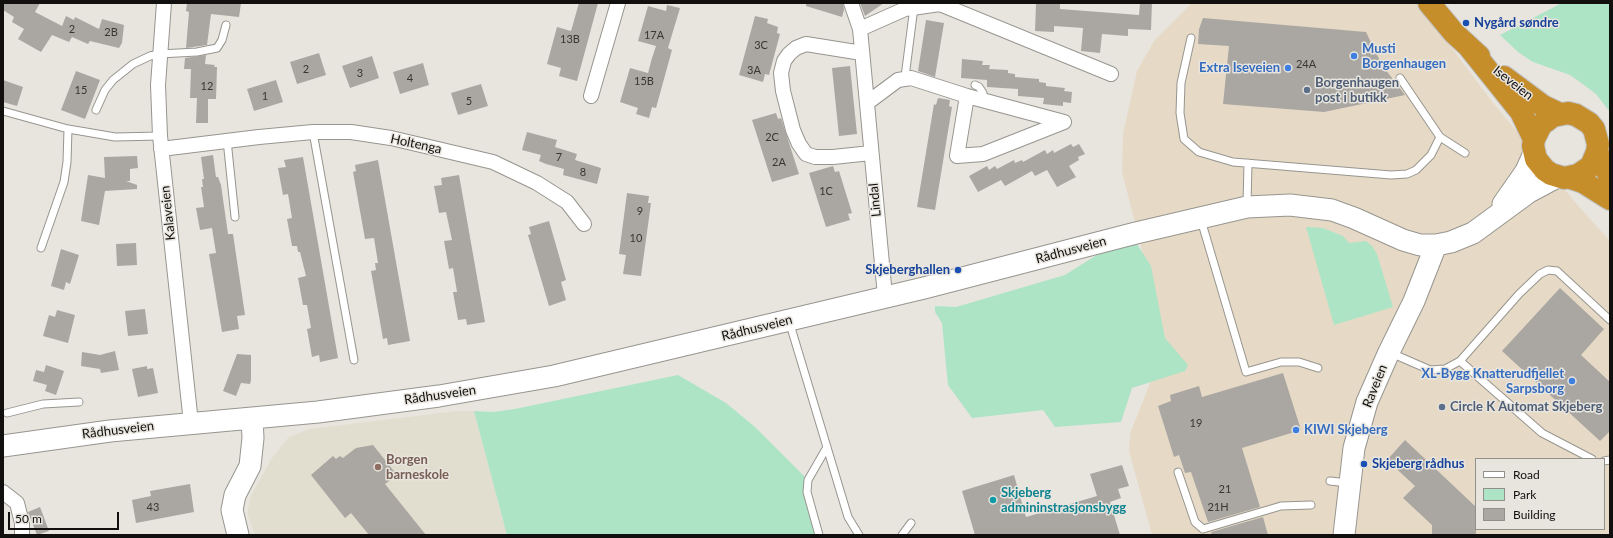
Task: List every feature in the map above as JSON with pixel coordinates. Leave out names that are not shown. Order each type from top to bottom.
[{"type":"highway","name":"Iseveien","points":[[1430,3],[1469,47],[1521,112],[1534,146]]},
{"type":"highway","name":"Iseveien","points":[[1469,47],[1518,89],[1543,106],[1560,114]]},
{"type":"highway","points":[[1564,177],[1585,171],[1595,159],[1597,152],[1596,136],[1589,123],[1576,115],[1560,114],[1546,120],[1536,132],[1534,146],[1540,165],[1551,174],[1583,182],[1610,199]]},
{"type":"highway","points":[[1597,152],[1610,177]]},
{"type":"street","name":"Kalaveien","points":[[164,3],[159,54],[158,85],[161,142],[191,423]]},
{"type":"street","points":[[591,96],[618,3]]},
{"type":"street","name":"Lindal","points":[[851,3],[860,29],[885,296]]},
{"type":"street","points":[[860,29],[914,6],[940,4],[1111,74]]},
{"type":"street","points":[[862,53],[806,44],[796,48],[784,61],[781,73],[783,91],[793,130],[799,144],[806,154],[815,157],[833,157],[871,153]]},
{"type":"street","points":[[867,103],[898,80],[905,77],[971,91],[982,100],[1064,122],[983,154],[958,156],[971,91]]},
{"type":"street","name":"Holtenga","points":[[161,142],[227,140],[313,132],[351,132],[391,138],[493,162],[537,183],[567,202],[584,224]]},
{"type":"street","name":"Rådhusveien","points":[[1492,219],[1520,180],[1534,146]]},
{"type":"street","name":"Rådhusveien","points":[[3,446],[110,431],[318,412],[501,386],[562,375],[1200,217],[1247,207],[1290,205],[1332,210],[1403,240],[1420,245],[1436,245],[1451,242],[1473,233],[1530,192],[1564,177]]},
{"type":"street","name":"Raveien","points":[[1344,535],[1339,482],[1354,448],[1367,402],[1389,352],[1414,302],[1436,245]]},
{"type":"street","points":[[238,535],[232,510],[235,494],[250,466],[253,438],[252,419]]},
{"type":"street","points":[[3,492],[17,503],[22,523],[22,535]]},
{"type":"lane","points":[[905,77],[914,6]]},
{"type":"lane","points":[[96,110],[105,90],[113,80],[133,64],[150,56],[159,54],[197,52],[217,48],[222,40],[226,25]]},
{"type":"lane","points":[[1191,38],[1181,83],[1180,113],[1184,139],[1199,152],[1233,162],[1399,175],[1416,170],[1423,164],[1440,137]]},
{"type":"lane","points":[[1400,78],[1440,137],[1465,153]]},
{"type":"lane","points":[[3,111],[68,129],[116,137],[161,142]]},
{"type":"lane","points":[[41,248],[64,182],[67,162],[68,129]]},
{"type":"lane","points":[[313,132],[354,360]]},
{"type":"lane","points":[[227,140],[235,218]]},
{"type":"lane","points":[[1247,207],[1248,163]]},
{"type":"lane","points":[[1200,217],[1246,372],[1281,362],[1299,362],[1318,368]]},
{"type":"lane","points":[[1389,352],[1430,370],[1445,368],[1460,361],[1519,294],[1540,274],[1548,270],[1557,271],[1610,320]]},
{"type":"lane","points":[[789,320],[848,517],[858,535]]},
{"type":"lane","points":[[1460,361],[1542,433],[1590,458]]},
{"type":"lane","points":[[7,413],[43,404],[79,402]]},
{"type":"lane","points":[[819,535],[807,492],[808,480],[827,447]]},
{"type":"lane","points":[[1178,472],[1195,522],[1203,529],[1281,506],[1311,505]]},
{"type":"lane","points":[[902,535],[911,523]]},
{"type":"shaded area","points":[[1192,3],[1418,3],[1494,104],[1581,209],[1610,241],[1610,535],[1152,535],[1129,451],[1130,434],[1157,365],[1143,254],[1122,172],[1123,134],[1137,71],[1154,41]]},
{"type":"shaded area","name":"Borgen barneskole","points":[[457,411],[474,411],[507,535],[255,535],[248,516],[251,496],[272,458],[289,437],[310,429]]},
{"type":"green space","points":[[1562,3],[1610,3],[1610,112],[1596,94],[1570,75],[1533,62],[1518,52],[1500,35]]},
{"type":"green space","points":[[1306,227],[1323,228],[1343,236],[1349,243],[1366,241],[1372,246],[1377,254],[1393,307],[1334,325]]},
{"type":"green space","points":[[1137,244],[1151,266],[1165,338],[1188,365],[1185,371],[1132,388],[1121,422],[1055,427],[1043,410],[972,418],[948,385],[942,323],[935,312],[935,306],[956,307],[1065,275],[1100,253]]},
{"type":"green space","points":[[678,375],[726,403],[755,427],[808,480],[819,535],[507,535],[474,411],[493,412],[515,409]]},
{"type":"building","points":[[3,3],[40,3],[35,12],[62,26],[66,16],[74,20],[75,17],[99,29],[102,19],[124,25],[122,43],[119,48],[90,41],[88,44],[72,37],[69,42],[52,35],[41,52],[18,39],[24,29],[12,22],[14,17],[3,10]]},
{"type":"building","points":[[187,3],[241,3],[239,17],[211,14],[207,45],[186,48],[189,12],[186,11]]},
{"type":"building","points":[[579,3],[598,3],[577,81],[559,76],[561,68],[547,64],[557,27],[571,31]]},
{"type":"building","points":[[806,3],[843,3],[844,10],[842,17],[806,6]]},
{"type":"building","points":[[860,3],[884,3],[865,16]]},
{"type":"building","points":[[1036,3],[1060,3],[1060,9],[1139,15],[1140,3],[1152,3],[1151,30],[1128,29],[1128,36],[1102,34],[1100,53],[1081,51],[1083,28],[1054,26],[1054,32],[1035,31]]},
{"type":"building","points":[[667,5],[680,8],[668,48],[672,50],[656,108],[652,107],[649,118],[636,114],[638,108],[620,102],[630,68],[648,73],[656,46],[638,41],[648,6],[666,11]]},
{"type":"building","points":[[755,16],[768,19],[767,23],[778,27],[777,33],[780,34],[769,75],[765,74],[763,82],[739,75]]},
{"type":"building","points":[[1203,18],[1366,32],[1382,65],[1405,95],[1324,112],[1223,104],[1229,46],[1198,44],[1199,29]]},
{"type":"building","points":[[926,20],[944,23],[935,77],[918,71]]},
{"type":"building","points":[[319,53],[326,75],[297,84],[290,62]]},
{"type":"building","points":[[206,55],[205,64],[215,65],[214,67],[217,67],[216,99],[208,99],[208,123],[196,123],[197,98],[190,98],[191,69],[184,69],[185,58]]},
{"type":"building","points":[[372,56],[379,78],[350,88],[342,66]]},
{"type":"building","points":[[962,59],[983,61],[982,65],[990,65],[989,69],[1008,70],[1008,73],[1015,74],[1015,77],[1039,79],[1039,82],[1046,83],[1046,86],[1065,88],[1064,91],[1072,92],[1071,103],[1063,102],[1063,106],[1043,104],[1044,98],[1018,96],[1018,89],[987,87],[987,80],[961,78]]},
{"type":"building","points":[[423,63],[429,85],[400,94],[393,72]]},
{"type":"building","points":[[850,66],[857,134],[839,136],[832,68]]},
{"type":"building","points":[[76,71],[100,80],[85,119],[61,110]]},
{"type":"building","points":[[3,80],[23,87],[17,106],[3,102]]},
{"type":"building","points":[[276,80],[283,102],[254,111],[247,89]]},
{"type":"building","points":[[481,84],[488,106],[458,115],[451,93]]},
{"type":"building","points":[[938,98],[950,100],[949,106],[952,107],[935,210],[917,207],[934,104],[936,105]]},
{"type":"building","points":[[776,113],[778,119],[781,118],[799,174],[772,182],[752,120]]},
{"type":"building","points":[[527,132],[557,140],[555,147],[577,154],[575,160],[601,168],[597,184],[563,175],[564,169],[539,161],[541,155],[522,150]]},
{"type":"building","points":[[1071,144],[1073,147],[1079,144],[1085,154],[1078,157],[1079,160],[1069,166],[1076,177],[1057,187],[1047,170],[1035,176],[1032,171],[1005,186],[1001,180],[978,192],[969,176],[987,166],[989,170],[995,166],[997,169],[1014,160],[1015,163],[1022,160],[1023,162],[1045,150],[1047,154],[1053,150],[1054,153]]},
{"type":"building","points":[[213,155],[216,177],[218,177],[221,185],[228,234],[233,234],[245,315],[237,316],[239,329],[222,332],[209,254],[216,253],[212,228],[200,230],[196,208],[204,207],[201,187],[203,187],[202,179],[204,179],[201,157]]},
{"type":"building","points":[[137,156],[138,168],[130,169],[130,181],[126,181],[137,185],[137,189],[105,191],[99,225],[81,221],[88,175],[105,178],[104,157]]},
{"type":"building","points":[[303,157],[338,358],[320,362],[319,355],[312,357],[307,329],[311,328],[307,305],[303,305],[298,278],[306,276],[300,252],[298,252],[297,246],[292,246],[287,219],[292,218],[288,194],[283,195],[278,168],[286,167],[284,160]]},
{"type":"building","points":[[378,160],[410,341],[388,345],[387,338],[383,339],[371,271],[376,270],[375,263],[378,263],[374,238],[365,239],[353,172],[356,171],[355,165]]},
{"type":"building","points":[[833,166],[835,172],[839,171],[852,213],[848,214],[850,220],[826,227],[809,173]]},
{"type":"building","points":[[459,175],[485,322],[467,325],[466,319],[458,320],[453,292],[457,292],[453,268],[449,269],[444,241],[452,240],[446,212],[439,213],[434,186],[442,185],[441,178]]},
{"type":"building","points":[[627,193],[649,196],[648,203],[651,203],[641,276],[623,274],[626,255],[619,254]]},
{"type":"building","points":[[549,221],[566,280],[561,282],[566,300],[549,306],[528,235],[531,234],[529,227]]},
{"type":"building","points":[[136,243],[137,265],[117,266],[116,244]]},
{"type":"building","points":[[61,249],[79,255],[70,284],[66,282],[64,290],[51,286]]},
{"type":"building","points":[[1560,288],[1604,329],[1581,355],[1610,382],[1610,431],[1600,441],[1502,351]]},
{"type":"building","points":[[145,309],[148,334],[128,336],[125,311]]},
{"type":"building","points":[[57,310],[75,315],[68,343],[43,336],[49,315],[55,317]]},
{"type":"building","points":[[115,351],[119,370],[101,373],[100,369],[81,366],[82,352],[100,355]]},
{"type":"building","points":[[237,354],[251,355],[251,380],[250,384],[241,383],[236,396],[223,391]]},
{"type":"building","points":[[46,365],[64,371],[56,395],[45,391],[47,385],[33,381],[36,370],[44,372]]},
{"type":"building","points":[[147,366],[147,369],[153,368],[158,393],[138,397],[132,369]]},
{"type":"building","points":[[1283,373],[1301,430],[1242,448],[1260,507],[1208,522],[1191,472],[1185,473],[1179,455],[1174,457],[1158,406],[1171,401],[1170,395],[1199,386],[1202,397]]},
{"type":"building","points":[[1405,440],[1475,506],[1476,535],[1432,535],[1432,525],[1403,498],[1415,486],[1387,460]]},
{"type":"building","name":"Borgen barneskole","points":[[373,445],[397,475],[385,484],[426,535],[369,535],[351,513],[345,518],[311,475],[333,456],[336,459],[340,456],[343,458],[356,448]]},
{"type":"building","name":"Skjeberg admininstrasjonsbygg","points":[[1122,465],[1129,486],[1118,489],[1121,498],[1110,502],[1120,535],[975,535],[962,491],[1014,475],[1026,517],[1097,496],[1090,474]]},
{"type":"building","points":[[190,484],[194,512],[136,523],[132,500],[151,496],[150,491]]},
{"type":"building","points":[[40,507],[49,531],[37,535],[28,512]]},
{"type":"building","points":[[1263,517],[1268,535],[1212,535],[1211,532]]},
{"type":"place","name":"Nygård søndre","points":[[1466,23]]},
{"type":"place","name":"Musti Borgenhaugen","points":[[1354,56]]},
{"type":"place","name":"Extra Iseveien","points":[[1288,68]]},
{"type":"place","name":"Borgenhaugen post i butikk","points":[[1307,90]]},
{"type":"place","name":"Skjeberghallen","points":[[958,270]]},
{"type":"place","name":"XL-Bygg Knatterudfjellet Sarpsborg","points":[[1572,381]]},
{"type":"place","name":"Circle K Automat Skjeberg","points":[[1442,407]]},
{"type":"place","name":"KIWI Skjeberg","points":[[1296,430]]},
{"type":"place","name":"Skjeberg rådhus","points":[[1364,464]]},
{"type":"place","name":"Borgen barneskole","points":[[378,467]]},
{"type":"place","name":"Skjeberg admininstrasjonsbygg","points":[[993,500]]}]
